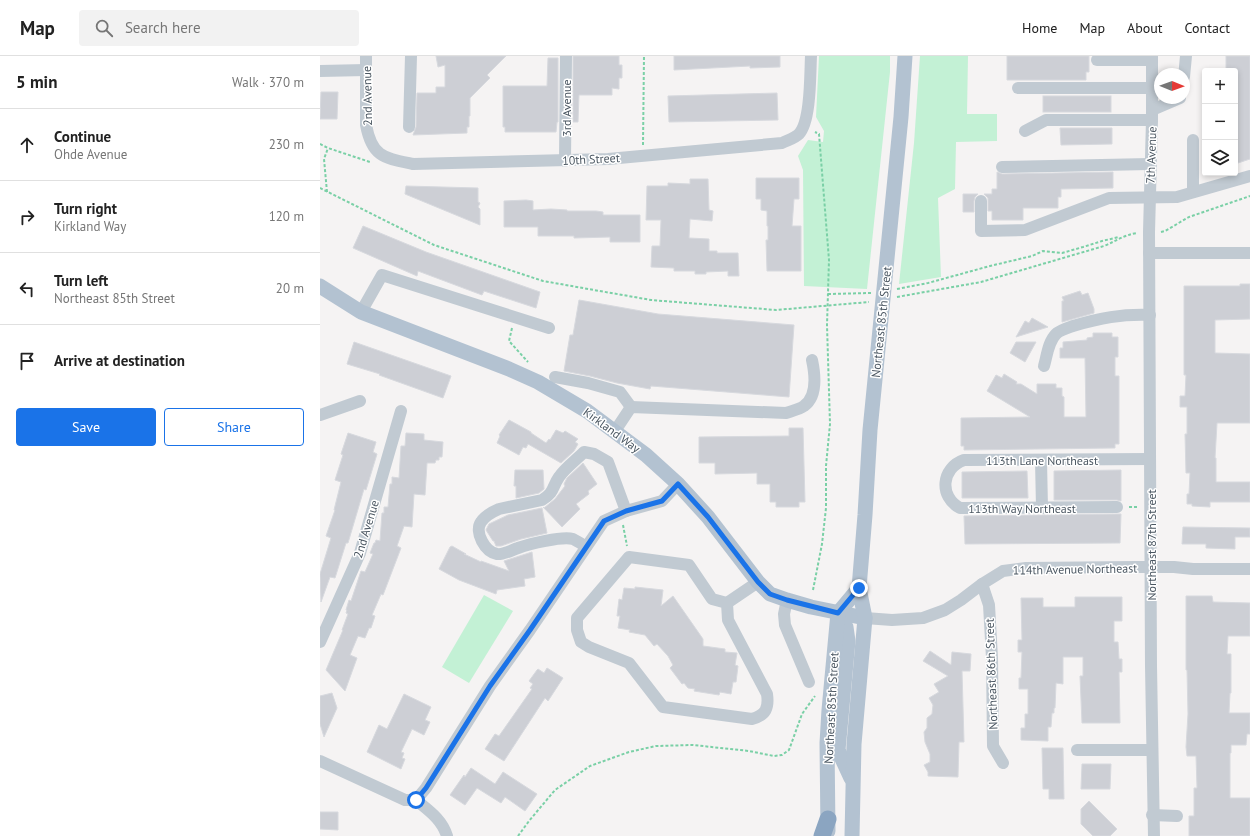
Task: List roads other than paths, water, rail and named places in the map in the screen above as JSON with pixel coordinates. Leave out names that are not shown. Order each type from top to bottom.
[{"type":"highway","points":[[822,836],[828,819]]},
{"type":"main road","name":"Northeast 85th Street","points":[[852,836],[854,744],[865,618],[859,588],[870,430],[902,118],[905,56]]},
{"type":"main road","name":"Kirkland Way","points":[[320,286],[338,299],[361,312],[509,369],[538,382],[587,411],[646,455],[678,484],[708,517],[758,582],[770,594],[787,600],[838,613],[865,618]]},
{"type":"main road","points":[[853,781],[838,750],[848,641],[846,627],[838,613],[859,588]]},
{"type":"main road","name":"Northeast 85th Street","points":[[827,836],[828,723],[838,613]]},
{"type":"street","name":"2nd Avenue","points":[[366,56],[366,125],[368,137],[374,149],[382,156]]},
{"type":"street","points":[[409,127],[411,56]]},
{"type":"street","name":"3rd Avenue","points":[[565,161],[566,56]]},
{"type":"street","name":"10th Street","points":[[382,156],[392,160],[413,164],[565,161],[643,156],[782,143],[805,132],[811,56]]},
{"type":"street","points":[[1185,68],[1186,56]]},
{"type":"street","points":[[1096,60],[1152,58]]},
{"type":"street","name":"7th Avenue","points":[[1149,253],[1152,58]]},
{"type":"street","points":[[320,71],[366,70]]},
{"type":"street","points":[[1018,88],[1152,88]]},
{"type":"street","points":[[1025,131],[1046,120],[1152,115],[1170,104]]},
{"type":"street","points":[[1193,140],[1194,192]]},
{"type":"street","points":[[1002,167],[1150,164]]},
{"type":"street","points":[[981,201],[981,231],[1026,230],[1109,198],[1177,197],[1250,176]]},
{"type":"street","points":[[1149,253],[1250,253]]},
{"type":"street","name":"Northeast 87th Street","points":[[1149,253],[1152,815],[1154,836]]},
{"type":"street","points":[[361,312],[382,275],[549,328]]},
{"type":"street","points":[[1044,366],[1049,346],[1055,334],[1065,329],[1097,319],[1133,314],[1150,315]]},
{"type":"street","points":[[631,407],[786,413],[805,406],[812,395],[815,376],[812,360]]},
{"type":"street","points":[[555,377],[588,383],[620,392],[631,407]]},
{"type":"street","points":[[320,415],[360,401]]},
{"type":"street","points":[[615,431],[631,407]]},
{"type":"street","name":"2nd Avenue","points":[[320,642],[360,552],[401,411]]},
{"type":"street","points":[[586,547],[572,539],[555,540],[525,546],[497,554],[489,550],[482,541],[479,533],[479,526],[482,521],[498,509],[542,500],[548,496],[555,487],[559,477],[584,452],[594,454],[608,462],[624,516]]},
{"type":"street","name":"113th Lane Northeast","points":[[945,481],[951,467],[957,462],[964,460],[1150,459]]},
{"type":"street","points":[[1041,460],[1042,508]]},
{"type":"street","name":"113th Way Northeast","points":[[945,481],[947,496],[953,504],[960,508],[1117,507]]},
{"type":"street","points":[[416,800],[426,788],[490,686],[604,521],[624,516],[662,501],[678,484]]},
{"type":"street","points":[[727,603],[728,620],[767,694],[768,702],[766,711],[761,717],[752,719],[663,707],[629,663],[589,647],[581,642],[577,630],[577,618],[629,557],[689,565],[712,599],[727,603],[758,582]]},
{"type":"street","name":"114th Avenue Northeast","points":[[865,618],[892,620],[923,618],[945,610],[1003,571],[1026,568],[1174,567],[1193,569],[1250,569]]},
{"type":"street","name":"Northeast 86th Street","points":[[982,584],[989,605],[992,658],[993,746],[1003,763]]},
{"type":"street","points":[[787,600],[784,614],[784,625],[809,682]]},
{"type":"street","points":[[1077,750],[1152,750]]},
{"type":"street","points":[[320,761],[405,800],[416,800],[436,816],[447,836]]},
{"type":"street","points":[[1152,815],[1177,816]]}]
